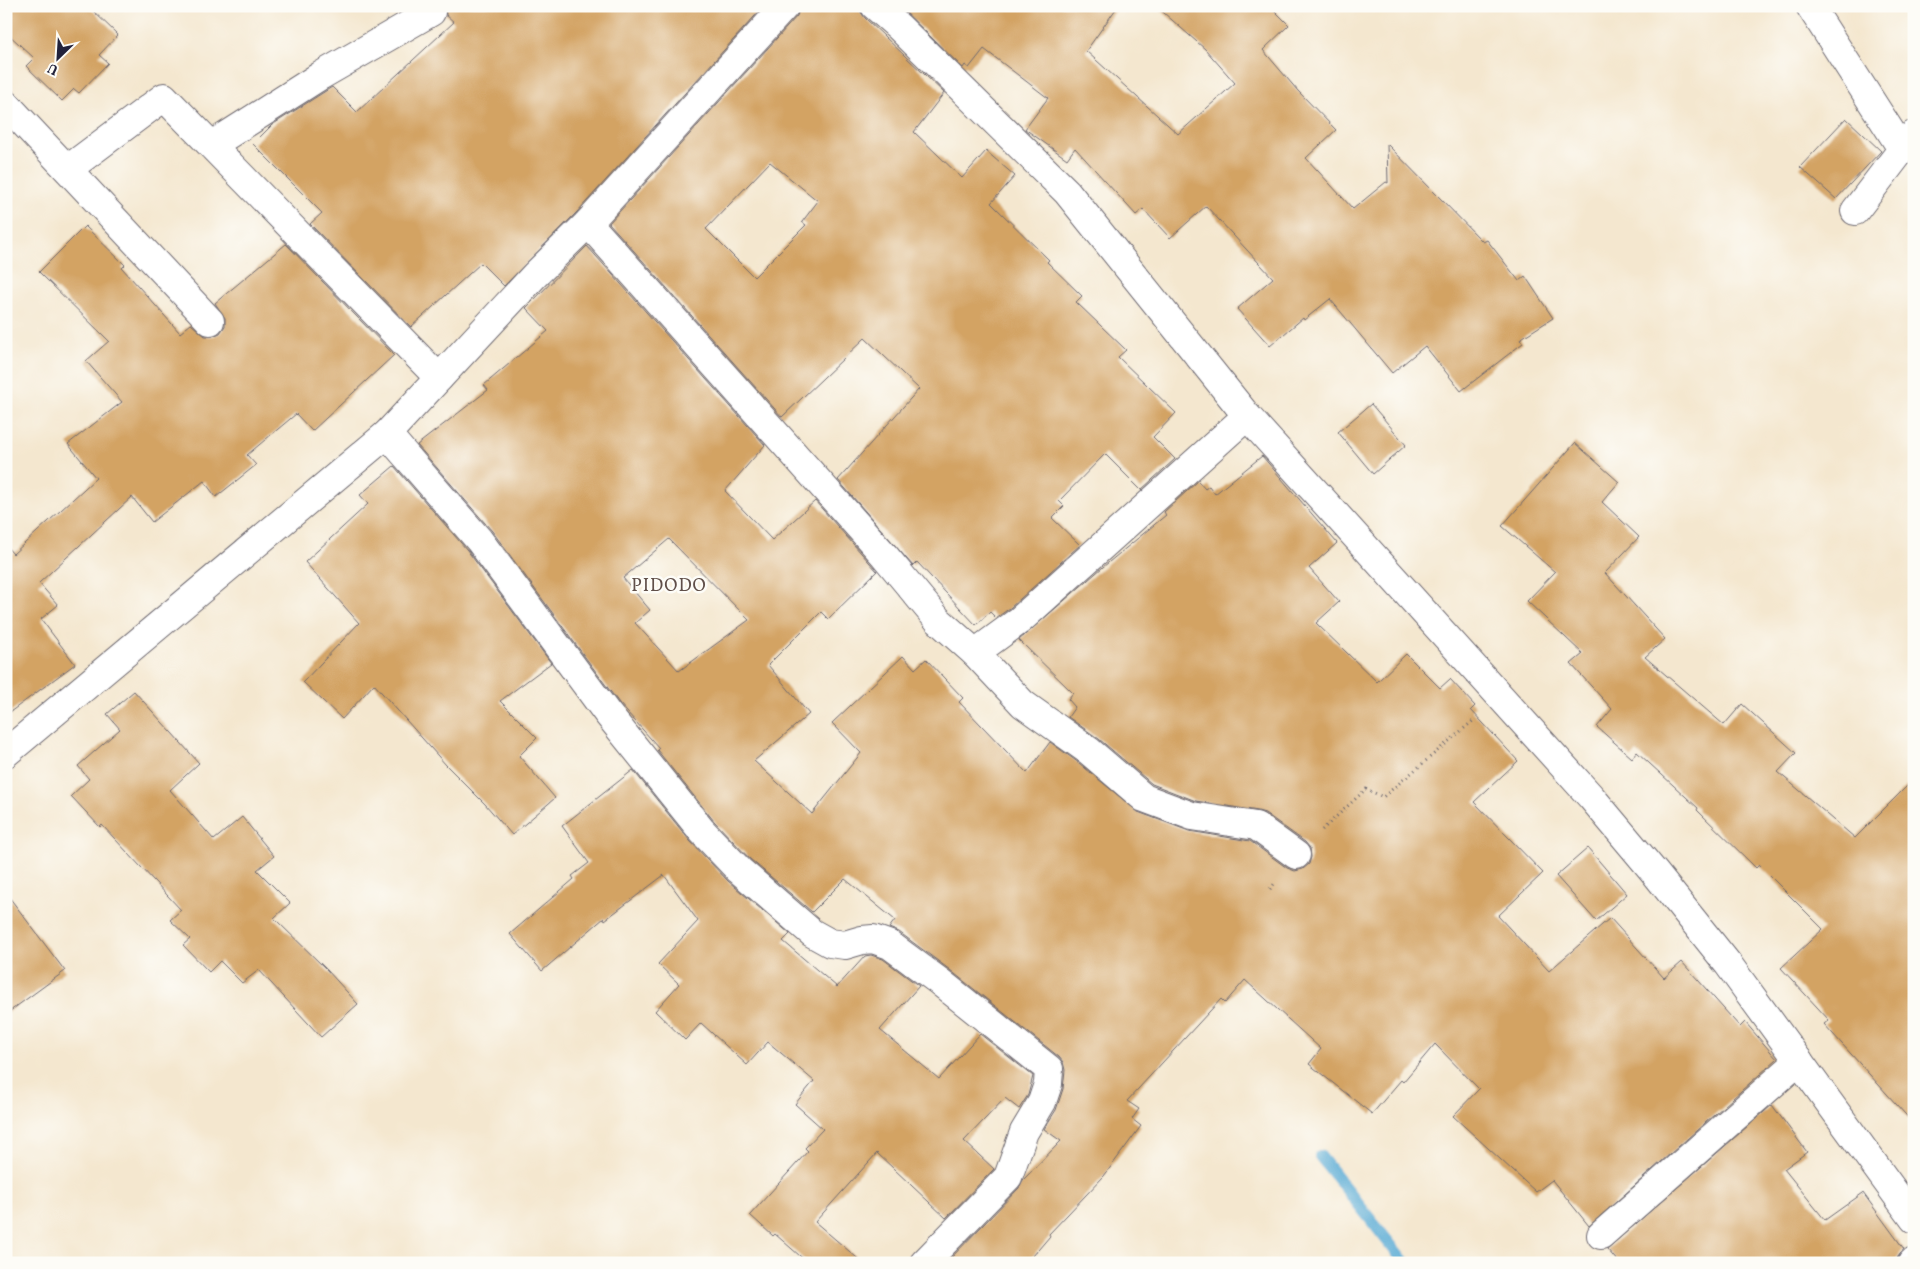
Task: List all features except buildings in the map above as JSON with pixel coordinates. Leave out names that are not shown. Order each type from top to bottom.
[{"type":"street","points":[[212,145],[320,76],[431,12],[426,6]]},
{"type":"street","points":[[9,745],[387,434],[535,275],[588,223],[785,6]]},
{"type":"street","points":[[875,6],[899,27],[1067,192],[1247,416],[1592,798],[1656,872],[1728,964],[1914,1219]]},
{"type":"street","points":[[1810,6],[1908,142],[1855,211]]},
{"type":"street","points":[[68,169],[164,97],[439,378]]},
{"type":"street","points":[[6,104],[210,321]]},
{"type":"street","points":[[588,223],[878,548],[938,620],[975,653],[1023,704],[1089,751],[1144,798],[1192,816],[1256,826],[1296,855]]},
{"type":"street","points":[[975,653],[1020,620],[1247,416]]},
{"type":"street","points":[[387,434],[479,540],[607,713],[702,831],[739,870],[812,933],[830,943],[845,945],[873,939],[890,945],[940,982],[1049,1069],[1048,1084],[1042,1102],[1024,1132],[1008,1177],[924,1263]]},
{"type":"street","points":[[1601,1235],[1799,1061]]},
{"type":"path","points":[[1270,889],[1296,855],[1366,789],[1383,797],[1501,697]]},
{"type":"waterway","points":[[1320,1156],[1405,1263]]},
{"type":"district","name":"PIDODO","points":[[669,585]]}]
